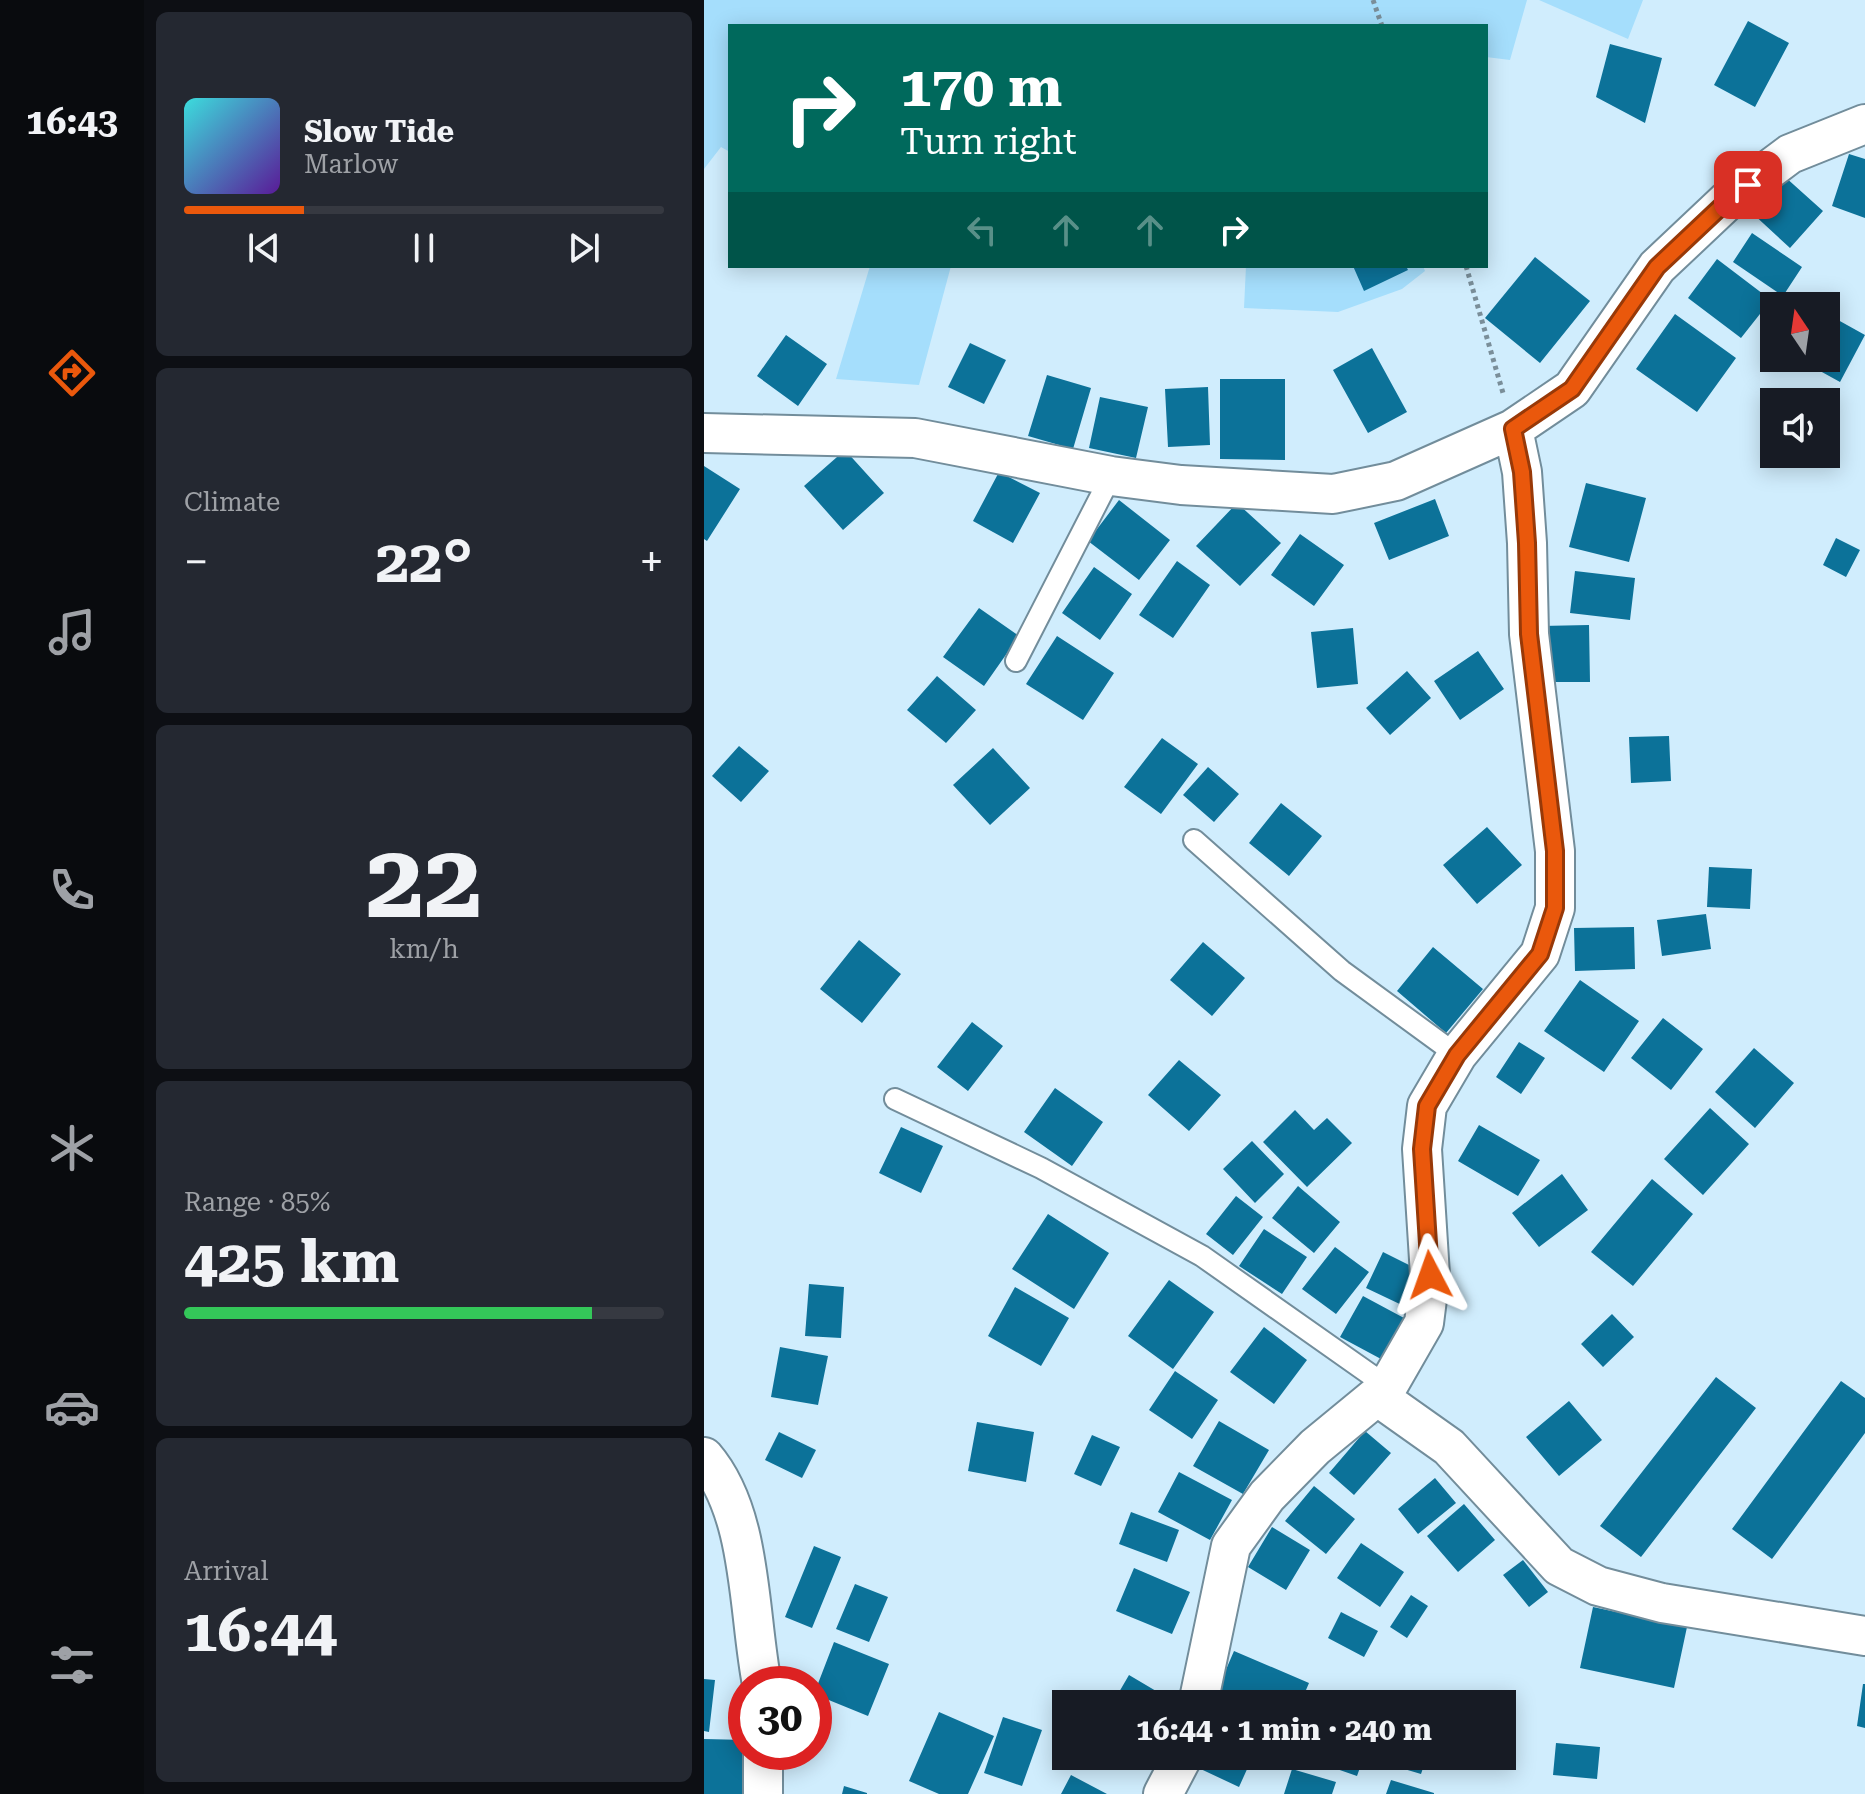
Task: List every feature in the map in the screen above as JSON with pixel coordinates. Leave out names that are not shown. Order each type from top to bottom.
[{"type":"street","points":[[704,433],[915,438],[1111,476],[1181,485],[1333,494],[1396,481],[1513,429],[1572,389],[1657,267],[1727,201],[1790,154],[1865,124]]},
{"type":"street","points":[[1201,1690],[1231,1546],[1267,1496],[1315,1447],[1383,1390],[1424,1323],[1430,1275],[1422,1149],[1427,1106],[1457,1055],[1540,954],[1555,908],[1555,851],[1529,634],[1522,472],[1513,429]]},
{"type":"street","points":[[1383,1390],[1449,1447],[1559,1566],[1598,1586],[1662,1603],[1865,1636]]},
{"type":"street","points":[[704,1457],[725,1486],[736,1523],[746,1566],[758,1666]]},
{"type":"street","points":[[763,1770],[763,1794]]},
{"type":"street","points":[[1163,1794],[1176,1770]]},
{"type":"lane","points":[[1016,661],[1111,476]]},
{"type":"lane","points":[[1194,840],[1342,971],[1457,1055]]},
{"type":"lane","points":[[895,1099],[1041,1168],[1202,1256],[1371,1375],[1383,1390]]},
{"type":"path","points":[[1373,0],[1381,24]]},
{"type":"path","points":[[1467,268],[1513,429]]},
{"type":"shaded area","points":[[704,0],[1527,0],[1510,60],[1488,57],[1488,24],[728,24],[728,151],[721,147],[704,169]]},
{"type":"shaded area","points":[[1539,0],[1643,0],[1628,39]]},
{"type":"shaded area","points":[[869,268],[950,268],[919,385],[836,379]]},
{"type":"shaded area","points":[[1246,268],[1424,268],[1425,271],[1402,289],[1338,312],[1244,308]]},
{"type":"building","points":[[1748,21],[1789,43],[1755,107],[1714,85]]},
{"type":"building","points":[[1610,44],[1662,58],[1645,123],[1596,97]]},
{"type":"building","points":[[1849,154],[1865,159],[1865,218],[1832,206]]},
{"type":"building","points":[[1784,176],[1823,211],[1790,248],[1751,212]]},
{"type":"building","points":[[1752,233],[1802,267],[1786,292],[1777,292],[1733,262]]},
{"type":"building","points":[[1535,257],[1590,301],[1540,363],[1485,318]]},
{"type":"building","points":[[1717,259],[1760,292],[1760,314],[1741,338],[1688,298]]},
{"type":"building","points":[[1354,268],[1407,268],[1408,270],[1364,291]]},
{"type":"building","points":[[1675,314],[1736,358],[1697,412],[1636,369]]},
{"type":"building","points":[[1840,321],[1865,335],[1840,382],[1822,372],[1840,372]]},
{"type":"building","points":[[786,335],[827,364],[798,406],[757,376]]},
{"type":"building","points":[[970,343],[1006,360],[984,404],[948,387]]},
{"type":"building","points":[[1372,348],[1407,412],[1368,433],[1333,370]]},
{"type":"building","points":[[1047,375],[1091,388],[1073,449],[1028,436]]},
{"type":"building","points":[[1220,379],[1285,379],[1285,460],[1220,459]]},
{"type":"building","points":[[1208,387],[1210,445],[1168,447],[1165,389]]},
{"type":"building","points":[[1100,397],[1148,407],[1136,458],[1089,448]]},
{"type":"building","points":[[845,450],[884,493],[843,530],[804,486]]},
{"type":"building","points":[[704,466],[740,489],[707,541],[704,539]]},
{"type":"building","points":[[999,472],[1040,493],[1013,543],[973,521]]},
{"type":"building","points":[[1586,483],[1646,498],[1629,562],[1569,547]]},
{"type":"building","points":[[1435,499],[1449,536],[1389,560],[1374,523]]},
{"type":"building","points":[[1119,500],[1170,540],[1139,580],[1088,541]]},
{"type":"building","points":[[1237,503],[1281,543],[1240,586],[1196,546]]},
{"type":"building","points":[[1300,534],[1344,565],[1314,606],[1271,575]]},
{"type":"building","points":[[1836,538],[1860,550],[1846,577],[1823,565]]},
{"type":"building","points":[[1177,561],[1210,585],[1173,638],[1139,615]]},
{"type":"building","points":[[1094,567],[1132,594],[1100,640],[1062,613]]},
{"type":"building","points":[[1575,571],[1635,578],[1630,620],[1570,613]]},
{"type":"building","points":[[979,608],[1019,636],[984,686],[943,657]]},
{"type":"building","points":[[1589,625],[1590,682],[1542,682],[1541,626]]},
{"type":"building","points":[[1353,628],[1358,684],[1317,688],[1311,632]]},
{"type":"building","points":[[1057,636],[1114,673],[1083,720],[1026,684]]},
{"type":"building","points":[[1478,651],[1504,689],[1460,720],[1434,681]]},
{"type":"building","points":[[1407,671],[1431,698],[1390,735],[1366,708]]},
{"type":"building","points":[[937,676],[976,710],[946,743],[907,710]]},
{"type":"building","points":[[1669,736],[1671,781],[1631,783],[1629,737]]},
{"type":"building","points":[[1162,738],[1198,764],[1161,814],[1124,787]]},
{"type":"building","points":[[739,746],[769,771],[741,802],[712,776]]},
{"type":"building","points":[[993,748],[1030,788],[990,825],[953,785]]},
{"type":"building","points":[[1208,767],[1239,794],[1214,822],[1183,795]]},
{"type":"building","points":[[1281,803],[1322,836],[1289,876],[1249,843]]},
{"type":"building","points":[[1487,827],[1522,865],[1477,904],[1443,865]]},
{"type":"building","points":[[1709,867],[1752,869],[1750,909],[1707,907]]},
{"type":"building","points":[[1706,914],[1711,949],[1662,956],[1657,920]]},
{"type":"building","points":[[1634,927],[1635,969],[1575,971],[1574,928]]},
{"type":"building","points":[[859,940],[901,974],[862,1023],[820,989]]},
{"type":"building","points":[[1203,942],[1245,978],[1212,1016],[1170,980]]},
{"type":"building","points":[[1433,947],[1483,989],[1446,1033],[1397,991]]},
{"type":"building","points":[[1580,980],[1639,1021],[1604,1072],[1544,1031]]},
{"type":"building","points":[[1663,1018],[1703,1049],[1671,1090],[1631,1058]]},
{"type":"building","points":[[972,1022],[1003,1046],[968,1091],[937,1067]]},
{"type":"building","points":[[1519,1042],[1545,1058],[1521,1094],[1496,1077]]},
{"type":"building","points":[[1754,1048],[1794,1083],[1755,1128],[1715,1092]]},
{"type":"building","points":[[1179,1060],[1221,1095],[1189,1131],[1148,1095]]},
{"type":"building","points":[[1055,1088],[1103,1122],[1072,1166],[1024,1132]]},
{"type":"building","points":[[1710,1108],[1749,1144],[1703,1195],[1664,1159]]},
{"type":"building","points":[[1295,1110],[1314,1130],[1327,1118],[1352,1143],[1307,1187],[1263,1142]]},
{"type":"building","points":[[1479,1125],[1540,1160],[1518,1196],[1458,1161]]},
{"type":"building","points":[[901,1127],[943,1146],[921,1193],[879,1173]]},
{"type":"building","points":[[1252,1141],[1284,1174],[1255,1203],[1223,1169]]},
{"type":"building","points":[[1562,1174],[1588,1210],[1539,1247],[1512,1213]]},
{"type":"building","points":[[1652,1179],[1693,1214],[1633,1286],[1591,1252]]},
{"type":"building","points":[[1298,1186],[1340,1222],[1314,1253],[1272,1218]]},
{"type":"building","points":[[1236,1196],[1263,1217],[1233,1255],[1206,1234]]},
{"type":"building","points":[[1048,1214],[1109,1253],[1074,1309],[1012,1269]]},
{"type":"building","points":[[1264,1229],[1307,1257],[1282,1294],[1239,1266]]},
{"type":"building","points":[[1335,1247],[1369,1272],[1336,1314],[1302,1289]]},
{"type":"building","points":[[1383,1252],[1423,1272],[1406,1307],[1366,1288]]},
{"type":"building","points":[[1169,1280],[1214,1312],[1173,1369],[1128,1336]]},
{"type":"building","points":[[809,1284],[844,1287],[841,1338],[805,1336]]},
{"type":"building","points":[[1015,1287],[1069,1318],[1041,1366],[988,1336]]},
{"type":"building","points":[[1363,1296],[1404,1318],[1381,1359],[1340,1337]]},
{"type":"building","points":[[1612,1314],[1634,1337],[1603,1367],[1581,1344]]},
{"type":"building","points":[[1264,1327],[1307,1360],[1274,1404],[1230,1372]]},
{"type":"building","points":[[780,1347],[828,1356],[818,1405],[771,1397]]},
{"type":"building","points":[[1175,1371],[1218,1400],[1192,1439],[1149,1410]]},
{"type":"building","points":[[1716,1377],[1756,1408],[1641,1557],[1600,1526]]},
{"type":"building","points":[[1841,1381],[1865,1398],[1865,1433],[1772,1559],[1732,1529]]},
{"type":"building","points":[[1569,1401],[1602,1440],[1559,1476],[1526,1437]]},
{"type":"building","points":[[1219,1421],[1269,1450],[1243,1494],[1193,1466]]},
{"type":"building","points":[[977,1422],[1034,1432],[1026,1482],[968,1471]]},
{"type":"building","points":[[1365,1431],[1391,1453],[1354,1495],[1329,1473]]},
{"type":"building","points":[[779,1432],[816,1450],[802,1478],[765,1460]]},
{"type":"building","points":[[1092,1435],[1120,1447],[1101,1486],[1074,1474]]},
{"type":"building","points":[[1179,1472],[1232,1500],[1210,1540],[1158,1512]]},
{"type":"building","points":[[1435,1478],[1456,1503],[1418,1534],[1398,1509]]},
{"type":"building","points":[[1314,1486],[1355,1519],[1326,1554],[1285,1521]]},
{"type":"building","points":[[1464,1504],[1495,1540],[1458,1572],[1427,1536]]},
{"type":"building","points":[[1131,1512],[1179,1530],[1167,1562],[1119,1544]]},
{"type":"building","points":[[1272,1527],[1310,1550],[1286,1590],[1248,1567]]},
{"type":"building","points":[[1361,1543],[1404,1572],[1380,1607],[1337,1578]]},
{"type":"building","points":[[814,1546],[841,1557],[812,1628],[785,1617]]},
{"type":"building","points":[[1523,1560],[1548,1592],[1529,1607],[1503,1575]]},
{"type":"building","points":[[1134,1568],[1190,1592],[1172,1634],[1116,1611]]},
{"type":"building","points":[[855,1584],[888,1597],[869,1642],[836,1629]]},
{"type":"building","points":[[1411,1595],[1428,1606],[1407,1638],[1390,1627]]},
{"type":"building","points":[[1593,1607],[1687,1627],[1674,1688],[1580,1668]]},
{"type":"building","points":[[1341,1612],[1378,1631],[1364,1657],[1328,1638]]},
{"type":"building","points":[[834,1642],[889,1664],[868,1716],[832,1701],[832,1666],[825,1666]]},
{"type":"building","points":[[1234,1651],[1309,1683],[1306,1690],[1217,1690]]},
{"type":"building","points":[[1129,1675],[1154,1690],[1120,1690]]},
{"type":"building","points":[[704,1679],[715,1680],[709,1732],[704,1731]]},
{"type":"building","points":[[1865,1684],[1865,1728],[1857,1726]]},
{"type":"building","points":[[939,1712],[994,1736],[968,1794],[939,1794],[909,1781]]},
{"type":"building","points":[[1003,1717],[1042,1730],[1022,1786],[984,1773]]},
{"type":"building","points":[[704,1739],[728,1740],[728,1770],[749,1770],[751,1794],[704,1794]]},
{"type":"building","points":[[1556,1743],[1600,1747],[1597,1779],[1553,1775]]},
{"type":"building","points":[[1203,1770],[1247,1770],[1239,1787]]},
{"type":"building","points":[[1292,1770],[1336,1782],[1332,1794],[1284,1794]]},
{"type":"building","points":[[1340,1770],[1359,1770],[1357,1776]]},
{"type":"building","points":[[1071,1775],[1107,1794],[1061,1794]]},
{"type":"building","points":[[1391,1780],[1434,1793],[1434,1794],[1386,1794]]},
{"type":"building","points":[[844,1786],[867,1793],[867,1794],[842,1794]]},
{"type":"route","points":[[1430,1275],[1422,1149],[1427,1106],[1457,1055],[1540,954],[1555,908],[1555,851],[1529,634],[1522,472],[1513,429],[1572,389],[1657,267],[1748,185]]}]
